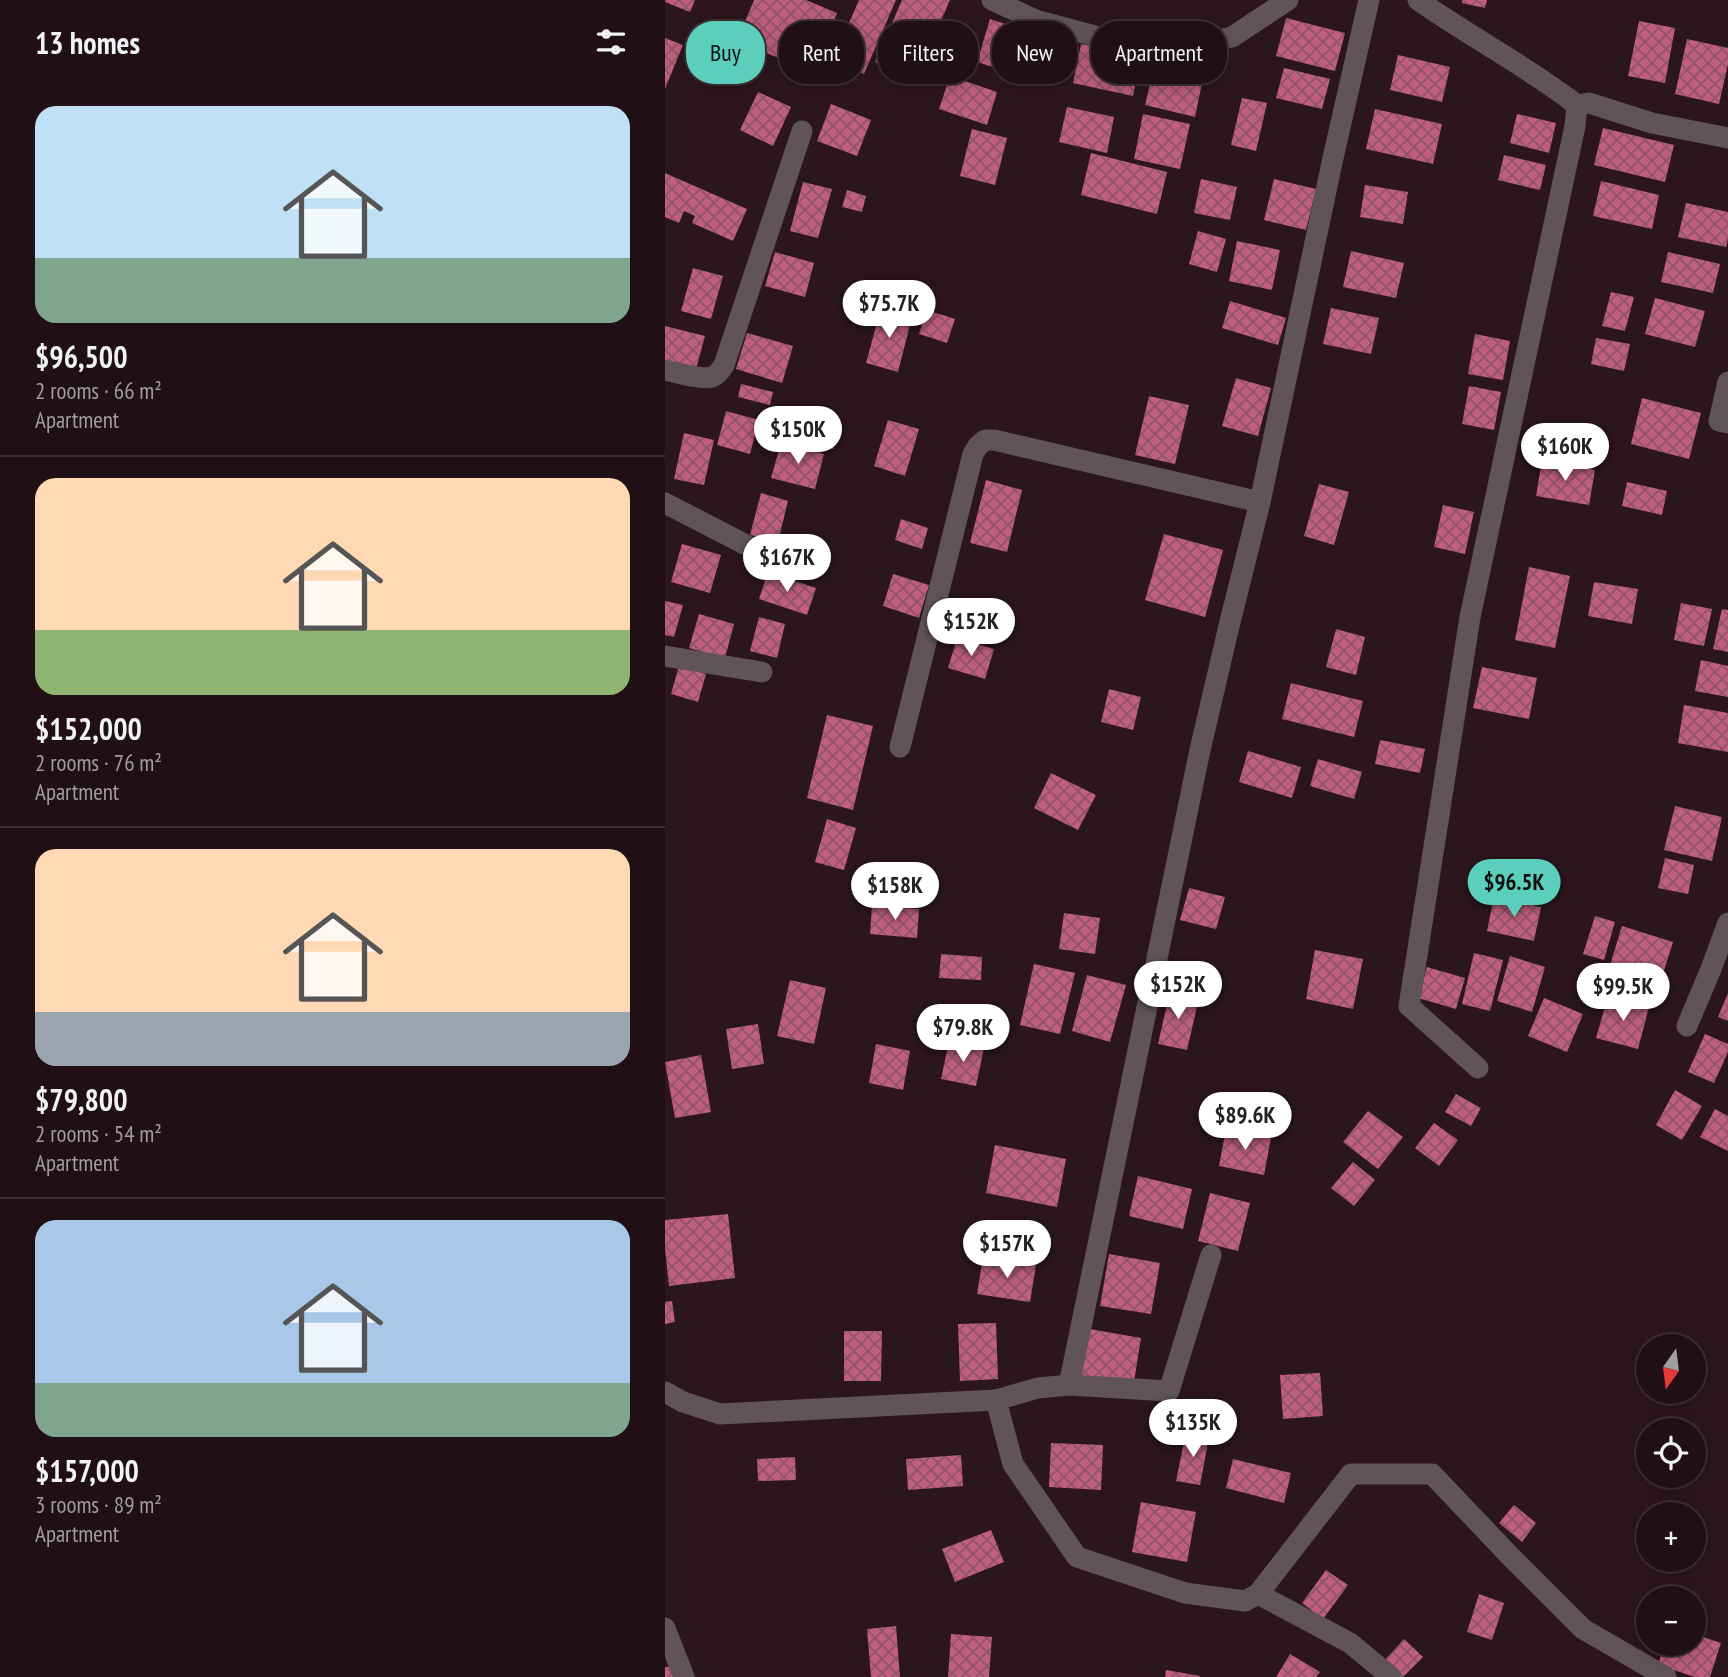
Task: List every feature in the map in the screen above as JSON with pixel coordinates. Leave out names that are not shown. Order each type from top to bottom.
[{"type":"street","points":[[992,0],[1038,21],[1106,39],[1179,49],[1232,37],[1287,0]]},
{"type":"street","points":[[1069,1385],[1200,750],[1260,502],[1369,0]]},
{"type":"street","points":[[1418,0],[1555,87],[1577,105],[1589,103],[1652,123],[1728,138]]},
{"type":"street","points":[[1478,1068],[1409,1006],[1470,617],[1572,140],[1577,105]]},
{"type":"street","points":[[665,370],[712,377],[724,365],[802,131]]},
{"type":"street","points":[[1728,382],[1719,421],[1728,423]]},
{"type":"street","points":[[900,747],[973,454],[985,440],[1260,502]]},
{"type":"street","points":[[665,503],[779,562]]},
{"type":"street","points":[[665,656],[762,672]]},
{"type":"street","points":[[1687,1026],[1728,923]]},
{"type":"street","points":[[665,1392],[683,1402],[720,1414],[996,1400],[1038,1388],[1069,1385],[1168,1391],[1211,1255]]},
{"type":"street","points":[[996,1400],[1013,1464],[1077,1557],[1185,1594],[1245,1601],[1258,1594],[1351,1474],[1432,1474],[1583,1629],[1666,1677]]},
{"type":"street","points":[[1258,1594],[1350,1643],[1391,1677]]},
{"type":"street","points":[[665,1628],[684,1677]]},
{"type":"building","points":[[665,0],[695,0],[690,12]]},
{"type":"building","points":[[754,0],[806,0],[837,13],[834,21],[779,21],[779,58],[765,52],[765,21],[745,21]]},
{"type":"building","points":[[859,0],[896,0],[887,21],[878,21],[878,42],[864,74],[864,21],[850,21]]},
{"type":"building","points":[[902,0],[950,0],[941,21],[893,21]]},
{"type":"building","points":[[1462,0],[1487,0],[1485,8],[1462,3]]},
{"type":"building","points":[[1286,18],[1345,33],[1335,71],[1276,56]]},
{"type":"building","points":[[990,19],[996,21],[992,21],[992,67],[978,62]]},
{"type":"building","points":[[1639,21],[1675,28],[1665,83],[1628,76]]},
{"type":"building","points":[[665,38],[683,45],[665,89]]},
{"type":"building","points":[[1687,39],[1728,48],[1728,64],[1719,104],[1675,94]]},
{"type":"building","points":[[1081,44],[1091,46],[1091,84],[1135,84],[1133,96],[1077,84]]},
{"type":"building","points":[[1398,55],[1450,67],[1442,102],[1390,90]]},
{"type":"building","points":[[1284,68],[1330,79],[1322,109],[1276,98]]},
{"type":"building","points":[[947,84],[974,84],[997,92],[987,125],[939,109]]},
{"type":"building","points":[[1150,84],[1202,84],[1195,117],[1145,105]]},
{"type":"building","points":[[758,92],[791,107],[773,146],[740,130]]},
{"type":"building","points":[[1242,98],[1267,103],[1256,151],[1231,145]]},
{"type":"building","points":[[831,104],[871,120],[857,156],[817,141]]},
{"type":"building","points":[[1067,107],[1114,117],[1107,153],[1059,142]]},
{"type":"building","points":[[1375,109],[1442,124],[1433,164],[1366,149]]},
{"type":"building","points":[[1143,114],[1190,124],[1180,169],[1134,159]]},
{"type":"building","points":[[1517,114],[1556,123],[1549,153],[1510,143]]},
{"type":"building","points":[[1603,128],[1674,145],[1665,182],[1594,165]]},
{"type":"building","points":[[972,129],[1007,138],[995,185],[960,176]]},
{"type":"building","points":[[1091,153],[1167,172],[1157,214],[1081,195]]},
{"type":"building","points":[[1504,155],[1546,165],[1540,190],[1498,180]]},
{"type":"building","points":[[665,173],[747,209],[733,241],[692,223],[695,216],[684,211],[679,223],[665,217]]},
{"type":"building","points":[[1201,179],[1237,187],[1230,220],[1194,213]]},
{"type":"building","points":[[1274,179],[1316,189],[1306,230],[1264,220]]},
{"type":"building","points":[[1601,181],[1659,195],[1652,229],[1593,216]]},
{"type":"building","points":[[803,182],[832,189],[818,238],[790,231]]},
{"type":"building","points":[[1365,185],[1408,192],[1403,224],[1360,217]]},
{"type":"building","points":[[847,190],[866,196],[862,212],[842,207]]},
{"type":"building","points":[[1686,203],[1728,212],[1726,247],[1678,237]]},
{"type":"building","points":[[1198,231],[1226,239],[1217,272],[1189,264]]},
{"type":"building","points":[[1237,241],[1280,250],[1272,290],[1229,281]]},
{"type":"building","points":[[1351,251],[1404,263],[1396,298],[1343,287]]},
{"type":"building","points":[[775,252],[814,263],[805,297],[765,286]]},
{"type":"building","points":[[1668,252],[1720,264],[1713,293],[1661,282]]},
{"type":"building","points":[[693,268],[723,276],[711,319],[681,311]]},
{"type":"building","points":[[1611,292],[1634,297],[1625,331],[1602,326]]},
{"type":"building","points":[[1655,298],[1705,311],[1695,347],[1645,334]]},
{"type":"building","points":[[1230,301],[1286,318],[1278,345],[1222,328]]},
{"type":"building","points":[[881,308],[912,317],[898,372],[866,363]]},
{"type":"building","points":[[1331,308],[1379,318],[1371,354],[1323,344]]},
{"type":"building","points":[[927,310],[955,319],[947,343],[919,334]]},
{"type":"building","points":[[665,326],[705,336],[696,369],[665,360]]},
{"type":"building","points":[[747,333],[793,346],[782,383],[736,369]]},
{"type":"building","points":[[1475,334],[1510,341],[1503,380],[1468,374]]},
{"type":"building","points":[[1596,338],[1630,344],[1624,371],[1591,364]]},
{"type":"building","points":[[1236,378],[1271,388],[1258,436],[1222,426]]},
{"type":"building","points":[[741,384],[773,392],[770,405],[738,397]]},
{"type":"building","points":[[1469,386],[1501,392],[1494,430],[1462,424]]},
{"type":"building","points":[[1149,396],[1189,405],[1175,464],[1135,455]]},
{"type":"building","points":[[1642,398],[1701,413],[1689,459],[1631,444]]},
{"type":"building","points":[[726,411],[759,420],[750,454],[717,445]]},
{"type":"building","points":[[773,414],[836,414],[834,449],[781,443]]},
{"type":"building","points":[[888,420],[919,429],[905,476],[874,466]]},
{"type":"building","points":[[684,433],[714,440],[704,485],[674,479]]},
{"type":"building","points":[[781,443],[824,454],[815,489],[771,478]]},
{"type":"building","points":[[1542,460],[1595,470],[1589,505],[1536,496]]},
{"type":"building","points":[[986,480],[1022,490],[1007,552],[970,543]]},
{"type":"building","points":[[1627,482],[1667,491],[1662,515],[1622,506]]},
{"type":"building","points":[[1319,484],[1349,492],[1334,545],[1304,536]]},
{"type":"building","points":[[761,493],[788,501],[778,542],[750,535]]},
{"type":"building","points":[[1443,505],[1474,512],[1465,554],[1434,547]]},
{"type":"building","points":[[901,519],[928,528],[922,549],[895,540]]},
{"type":"building","points":[[1164,534],[1223,550],[1205,617],[1145,600]]},
{"type":"building","points":[[682,544],[721,555],[710,593],[671,582]]},
{"type":"building","points":[[1529,567],[1570,576],[1555,648],[1515,640]]},
{"type":"building","points":[[768,572],[816,588],[807,615],[759,599]]},
{"type":"building","points":[[893,574],[929,585],[919,618],[883,606]]},
{"type":"building","points":[[1594,582],[1638,589],[1632,624],[1588,616]]},
{"type":"building","points":[[665,601],[683,605],[674,637],[665,635]]},
{"type":"building","points":[[1681,603],[1712,609],[1704,646],[1674,640]]},
{"type":"building","points":[[1722,609],[1728,610],[1728,652],[1713,649]]},
{"type":"building","points":[[699,614],[734,624],[725,658],[689,648]]},
{"type":"building","points":[[759,617],[785,624],[777,658],[750,651]]},
{"type":"building","points":[[1336,629],[1365,637],[1356,675],[1326,667]]},
{"type":"building","points":[[957,638],[994,649],[985,679],[948,668]]},
{"type":"building","points":[[1701,660],[1728,666],[1728,697],[1695,691]]},
{"type":"building","points":[[679,666],[706,674],[698,702],[671,694]]},
{"type":"building","points":[[1482,667],[1537,678],[1529,719],[1473,708]]},
{"type":"building","points":[[1291,683],[1363,701],[1354,737],[1282,719]]},
{"type":"building","points":[[1109,689],[1141,697],[1133,730],[1101,722]]},
{"type":"building","points":[[1684,705],[1728,713],[1728,752],[1678,743]]},
{"type":"building","points":[[827,715],[873,726],[853,810],[807,798]]},
{"type":"building","points":[[1380,740],[1425,749],[1420,773],[1375,764]]},
{"type":"building","points":[[1248,751],[1301,767],[1292,798],[1239,782]]},
{"type":"building","points":[[1318,759],[1362,772],[1354,799],[1310,786]]},
{"type":"building","points":[[1051,773],[1096,795],[1078,830],[1034,808]]},
{"type":"building","points":[[1675,806],[1722,817],[1712,861],[1664,850]]},
{"type":"building","points":[[827,819],[856,828],[844,870],[815,862]]},
{"type":"building","points":[[1665,858],[1694,865],[1688,894],[1658,888]]},
{"type":"building","points":[[1189,888],[1225,897],[1216,929],[1180,920]]},
{"type":"building","points":[[1494,897],[1541,907],[1534,941],[1487,931]]},
{"type":"building","points":[[872,906],[919,909],[917,938],[870,934]]},
{"type":"building","points":[[1064,913],[1100,918],[1095,954],[1059,949]]},
{"type":"building","points":[[1595,916],[1615,922],[1604,960],[1583,954]]},
{"type":"building","points":[[1622,926],[1673,942],[1661,980],[1610,965]]},
{"type":"building","points":[[1315,950],[1363,959],[1353,1009],[1306,999]]},
{"type":"building","points":[[1474,953],[1503,960],[1490,1011],[1462,1004]]},
{"type":"building","points":[[941,954],[982,957],[981,980],[939,978]]},
{"type":"building","points":[[1510,956],[1545,967],[1532,1012],[1497,1001]]},
{"type":"building","points":[[1034,964],[1075,973],[1060,1034],[1020,1025]]},
{"type":"building","points":[[1427,967],[1465,978],[1456,1009],[1418,998]]},
{"type":"building","points":[[1087,975],[1126,985],[1110,1042],[1072,1031]]},
{"type":"building","points":[[790,980],[826,988],[814,1044],[777,1036]]},
{"type":"building","points":[[1170,991],[1199,998],[1187,1050],[1158,1044]]},
{"type":"building","points":[[1728,993],[1728,1021],[1718,1017]]},
{"type":"building","points":[[1608,996],[1649,1007],[1638,1049],[1596,1038]]},
{"type":"building","points":[[1544,998],[1583,1014],[1567,1052],[1528,1036]]},
{"type":"building","points":[[758,1024],[764,1064],[732,1069],[726,1029]]},
{"type":"building","points":[[1705,1034],[1728,1044],[1728,1052],[1714,1083],[1688,1072]]},
{"type":"building","points":[[949,1041],[984,1048],[976,1086],[941,1079]]},
{"type":"building","points":[[876,1044],[910,1051],[903,1090],[869,1083]]},
{"type":"building","points":[[701,1055],[711,1112],[675,1118],[665,1062]]},
{"type":"building","points":[[1675,1090],[1702,1106],[1682,1140],[1656,1125]]},
{"type":"building","points":[[1456,1094],[1481,1108],[1471,1126],[1445,1112]]},
{"type":"building","points":[[1715,1109],[1728,1116],[1728,1151],[1700,1137]]},
{"type":"building","points":[[1368,1111],[1403,1137],[1378,1169],[1343,1142]]},
{"type":"building","points":[[1434,1123],[1458,1140],[1439,1166],[1415,1148]]},
{"type":"building","points":[[1226,1129],[1271,1138],[1264,1175],[1219,1166]]},
{"type":"building","points":[[995,1145],[1066,1159],[1057,1207],[986,1193]]},
{"type":"building","points":[[1353,1162],[1375,1180],[1354,1206],[1331,1188]]},
{"type":"building","points":[[1138,1176],[1192,1189],[1183,1229],[1129,1216]]},
{"type":"building","points":[[1210,1193],[1250,1203],[1238,1251],[1198,1241]]},
{"type":"building","points":[[728,1214],[735,1278],[669,1286],[665,1220]]},
{"type":"building","points":[[1109,1254],[1160,1263],[1151,1314],[1100,1306]]},
{"type":"building","points":[[983,1257],[1036,1265],[1030,1302],[977,1294]]},
{"type":"building","points":[[672,1301],[675,1322],[665,1324],[665,1302]]},
{"type":"building","points":[[996,1323],[998,1379],[960,1381],[958,1324]]},
{"type":"building","points":[[1084,1328],[1141,1338],[1133,1388],[1076,1378]]},
{"type":"building","points":[[844,1331],[882,1331],[881,1381],[844,1381]]},
{"type":"building","points":[[1320,1373],[1323,1416],[1283,1419],[1280,1375]]},
{"type":"building","points":[[1186,1432],[1209,1437],[1200,1485],[1176,1481]]},
{"type":"building","points":[[1051,1443],[1103,1445],[1101,1490],[1049,1487]]},
{"type":"building","points":[[961,1455],[963,1486],[908,1490],[906,1459]]},
{"type":"building","points":[[795,1457],[796,1480],[758,1481],[757,1459]]},
{"type":"building","points":[[1233,1459],[1291,1473],[1284,1503],[1226,1488]]},
{"type":"building","points":[[1141,1502],[1196,1512],[1187,1562],[1132,1552]]},
{"type":"building","points":[[1514,1505],[1536,1523],[1522,1542],[1499,1523]]},
{"type":"building","points":[[991,1530],[1004,1562],[955,1582],[942,1549]]},
{"type":"building","points":[[1326,1570],[1348,1585],[1323,1619],[1302,1603]]},
{"type":"building","points":[[1479,1594],[1504,1603],[1492,1640],[1467,1632]]},
{"type":"building","points":[[896,1626],[900,1677],[871,1677],[867,1629]]},
{"type":"building","points":[[951,1634],[992,1637],[989,1677],[948,1677]]},
{"type":"building","points":[[1706,1638],[1721,1643],[1710,1677],[1695,1677],[1658,1665],[1661,1656],[1706,1656]]},
{"type":"building","points":[[1404,1639],[1423,1657],[1403,1677],[1398,1677],[1383,1662]]},
{"type":"building","points":[[1290,1654],[1320,1672],[1316,1677],[1276,1677]]},
{"type":"building","points":[[677,1666],[678,1677],[665,1677],[665,1667]]},
{"type":"building","points":[[1166,1670],[1200,1676],[1200,1677],[1165,1677]]}]
